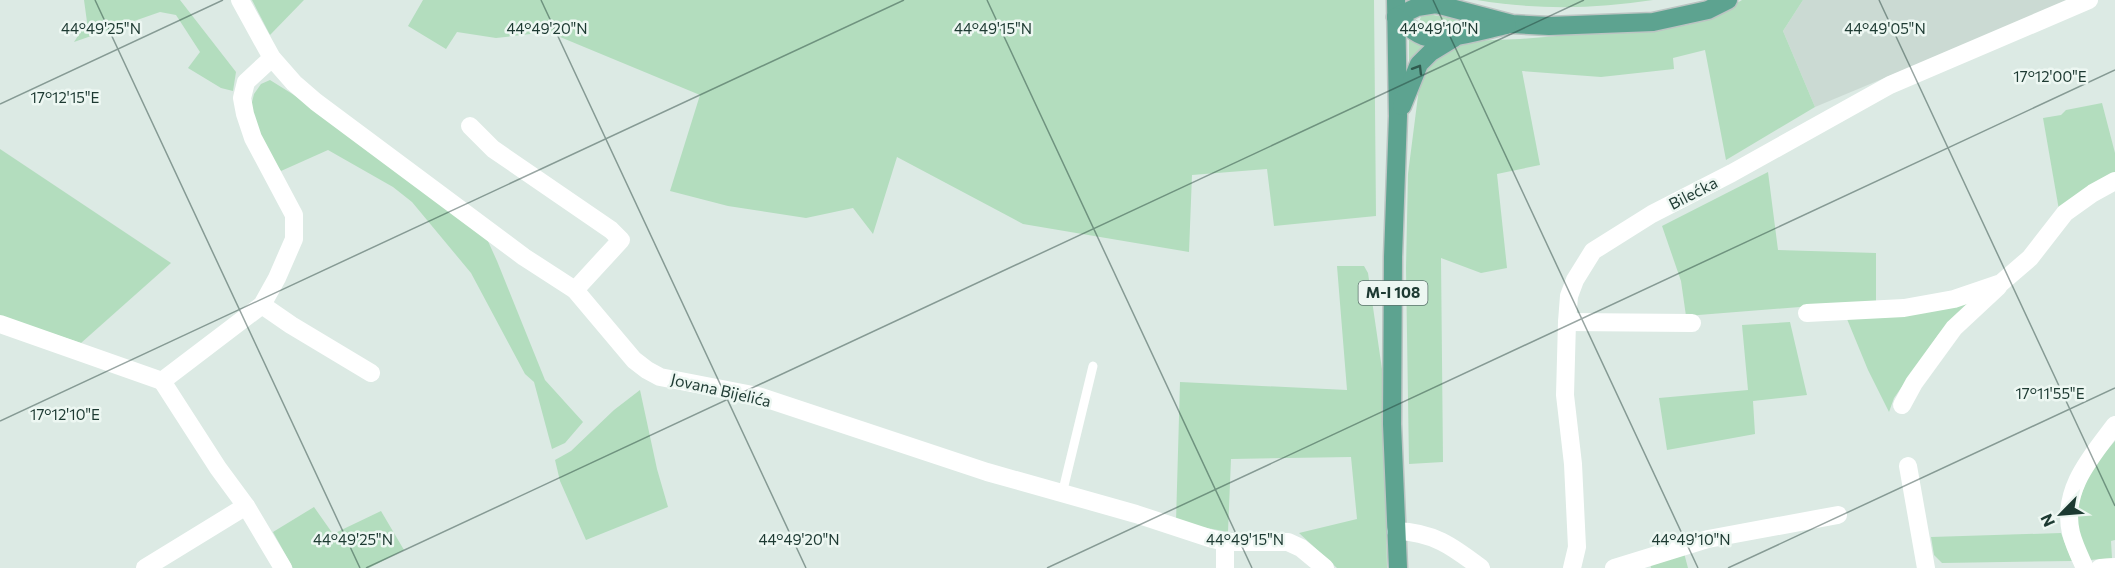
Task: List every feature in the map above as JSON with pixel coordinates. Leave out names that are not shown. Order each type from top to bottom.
[{"type":"main road","points":[[1396,9],[1448,4],[1512,24],[1549,26],[1653,22],[1708,10],[1728,0]]},
{"type":"main road","points":[[1396,9],[1411,30],[1425,37],[1456,36],[1512,24]]},
{"type":"main road","name":"M-I 108","points":[[1396,9],[1398,116],[1393,257],[1392,424],[1398,568]]},
{"type":"main road","points":[[1398,116],[1419,64],[1431,52],[1456,36]]},
{"type":"street","name":"Jovana Bijelića","points":[[240,0],[272,58],[316,102],[524,257],[575,290],[634,360],[660,377],[758,396],[987,472],[1225,542],[1288,542],[1307,552],[1324,568]]},
{"type":"street","name":"Bilećka","points":[[1572,568],[1577,556],[1577,547],[1573,464],[1565,395],[1567,322],[1569,296],[1575,280],[1593,251],[1614,236],[1890,85],[2089,0]]},
{"type":"street","points":[[162,381],[262,305],[294,239],[294,215],[253,138],[242,98],[246,82],[272,58]]},
{"type":"street","points":[[470,126],[493,149],[611,230],[621,240],[575,290]]},
{"type":"street","points":[[1902,405],[1914,383],[1954,328],[2030,258],[2065,213],[2115,181]]},
{"type":"street","points":[[1807,313],[1904,308],[1954,299],[2001,283]]},
{"type":"street","points":[[262,305],[371,373]]},
{"type":"street","points":[[1567,322],[1692,323]]},
{"type":"street","points":[[0,324],[162,381],[218,468],[246,506],[283,568]]},
{"type":"street","points":[[2085,568],[2072,536],[2069,510],[2081,472],[2115,425]]},
{"type":"street","points":[[1908,466],[1926,568]]},
{"type":"street","points":[[145,568],[246,506]]},
{"type":"street","points":[[1614,568],[1708,539],[1838,515]]},
{"type":"street","points":[[1396,531],[1430,535],[1453,547],[1480,568]]},
{"type":"street","points":[[1225,542],[1225,568]]},
{"type":"street","points":[[2100,568],[2115,567]]},
{"type":"lane","points":[[1062,494],[1093,366]]},
{"type":"shaded area","points":[[1803,0],[2071,0],[1815,107],[1783,31]]},
{"type":"green space","points":[[84,0],[180,0],[236,72],[233,91],[221,88],[188,68],[200,52],[176,15],[160,12],[74,42],[87,22]]},
{"type":"green space","points":[[252,0],[304,0],[270,35]]},
{"type":"green space","points":[[423,0],[1374,0],[1376,216],[1274,226],[1267,169],[1192,175],[1189,252],[1023,224],[897,157],[873,234],[853,208],[806,218],[728,206],[670,191],[700,95],[548,32],[496,38],[457,32],[446,49],[408,26]]},
{"type":"green space","points":[[1477,0],[1653,0],[1609,5],[1543,7]]},
{"type":"green space","points":[[1742,0],[1803,0],[1783,31],[1815,107],[1726,160],[1705,50],[1673,58],[1674,69],[1601,77],[1522,71],[1540,165],[1497,174],[1507,268],[1481,273],[1441,258],[1443,462],[1409,464],[1406,268],[1408,174],[1419,88],[1428,65],[1449,47],[1468,41],[1688,25],[1722,12]]},
{"type":"green space","points":[[1428,14],[1460,20],[1467,25],[1449,28],[1430,26],[1420,20],[1421,15]]},
{"type":"green space","points":[[1409,39],[1427,41],[1409,62]]},
{"type":"green space","points":[[270,80],[404,175],[487,239],[545,380],[583,422],[565,443],[552,449],[534,382],[525,374],[471,273],[412,202],[393,187],[328,150],[281,171],[264,148],[251,106],[254,94],[261,84]]},
{"type":"green space","points":[[2102,103],[2115,153],[2115,173],[2059,210],[2043,118],[2061,115],[2066,110]]},
{"type":"green space","points":[[0,149],[171,263],[81,343],[0,316]]},
{"type":"green space","points":[[1768,172],[1778,250],[1876,253],[1876,301],[1686,316],[1681,281],[1662,226]]},
{"type":"green space","points":[[1337,266],[1364,266],[1368,273],[1383,376],[1387,568],[1337,568],[1299,533],[1357,519],[1351,457],[1231,459],[1228,532],[1176,522],[1180,382],[1347,390]]},
{"type":"green space","points":[[1973,300],[1938,335],[1894,398],[1889,412],[1868,370],[1847,319]]},
{"type":"green space","points":[[1790,322],[1807,395],[1753,401],[1755,434],[1667,450],[1659,398],[1748,390],[1742,325]]},
{"type":"green space","points":[[640,390],[657,469],[668,507],[586,540],[560,481],[555,460],[571,451],[614,410]]},
{"type":"green space","points":[[2115,441],[2115,540],[2111,541],[2112,558],[2090,560],[2079,536],[2077,507],[2090,470]]},
{"type":"green space","points":[[314,507],[333,534],[381,511],[404,550],[369,568],[293,568],[273,532]]},
{"type":"green space","points":[[2061,533],[2072,561],[1942,563],[1934,555],[1931,537]]},
{"type":"green space","points":[[1684,553],[1688,568],[1651,568],[1650,563]]}]
